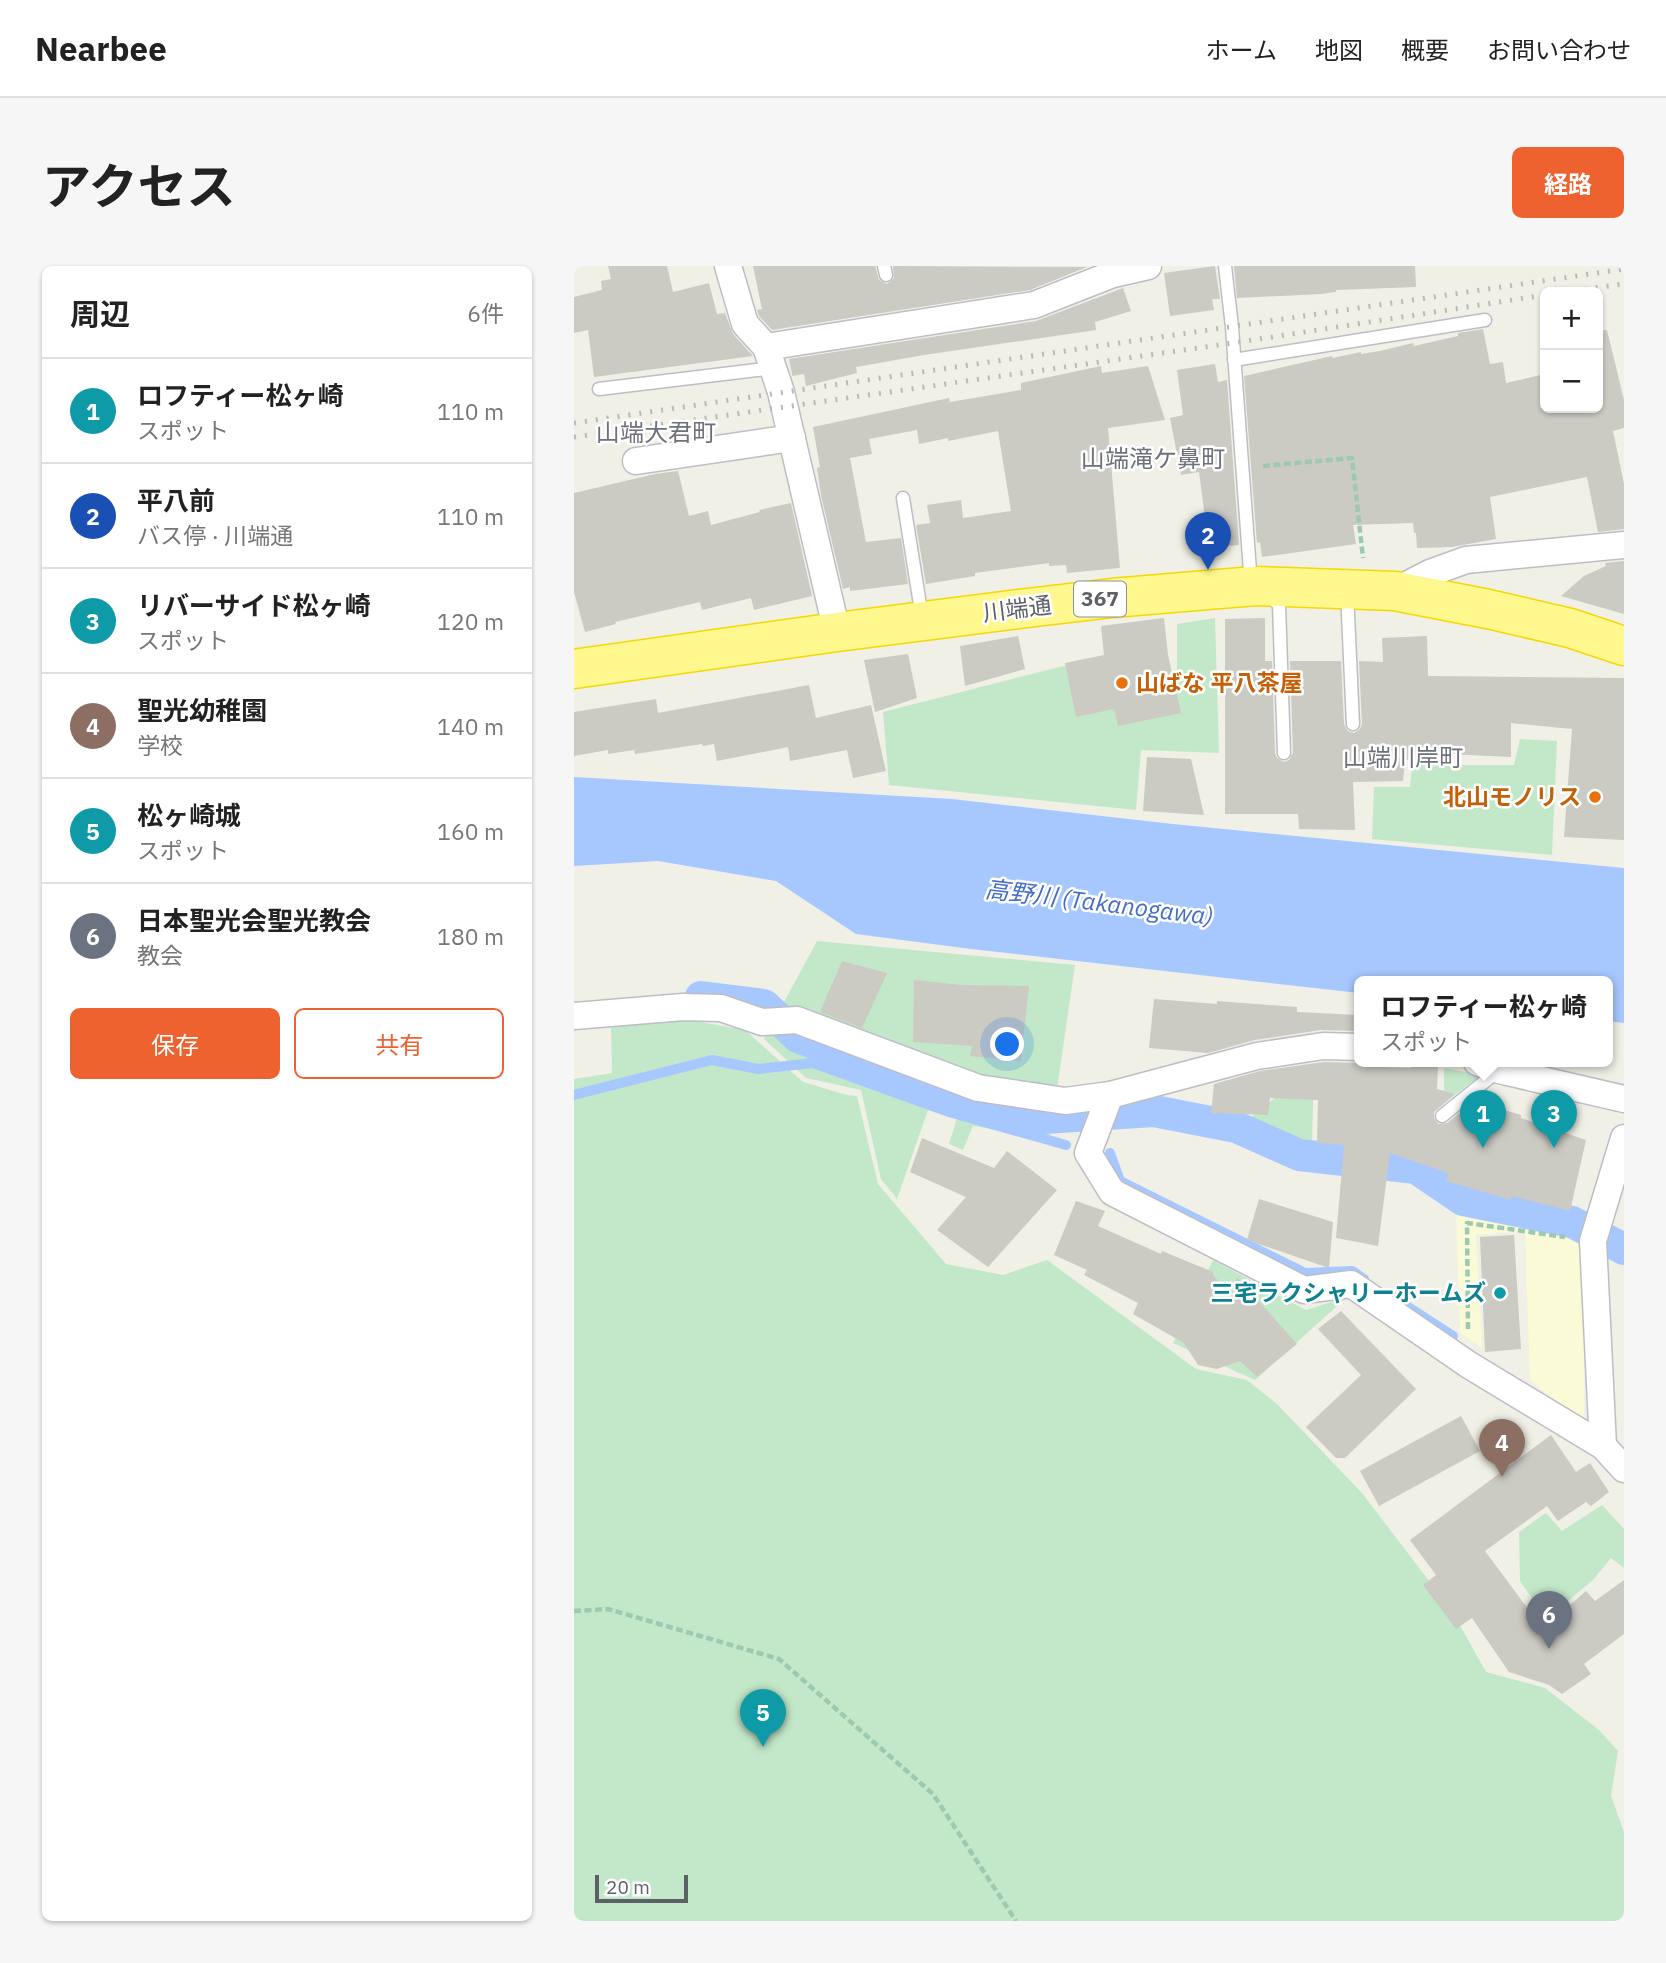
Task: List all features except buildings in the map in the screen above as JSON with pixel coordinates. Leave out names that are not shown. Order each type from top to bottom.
[{"type":"highway","name":"川端通","points":[[574,669],[1100,599],[1356,579],[1395,591],[1558,625],[1624,646]]},
{"type":"street","points":[[728,266],[745,324],[770,357],[783,399],[837,632]]},
{"type":"street","points":[[770,357],[1034,305],[1113,274],[1148,266]]},
{"type":"street","points":[[636,461],[792,438]]},
{"type":"street","points":[[1395,591],[1430,573],[1466,560],[1624,545]]},
{"type":"street","points":[[574,1016],[683,1007],[721,1008],[762,1022],[797,1020],[978,1088],[1065,1101],[1108,1101],[1257,1056],[1323,1046],[1354,1048]]},
{"type":"street","points":[[1492,1067],[1624,1099]]},
{"type":"street","points":[[1108,1101],[1088,1153],[1112,1192],[1304,1290],[1351,1284],[1469,1365],[1603,1446],[1624,1469]]},
{"type":"street","points":[[1603,1446],[1594,1235],[1624,1138]]},
{"type":"lane","points":[[1224,266],[1250,571],[1255,586],[1279,604],[1284,753]]},
{"type":"lane","points":[[1234,360],[1485,320]]},
{"type":"lane","points":[[599,389],[770,357]]},
{"type":"lane","points":[[903,498],[923,621]]},
{"type":"lane","points":[[1353,724],[1356,579]]},
{"type":"lane","points":[[1442,1116],[1487,1067]]},
{"type":"path","points":[[1242,468],[1352,458],[1356,579]]},
{"type":"path","points":[[1469,1365],[1467,1223],[1594,1235]]},
{"type":"path","points":[[574,1611],[608,1609],[779,1659],[933,1794],[1016,1921]]},
{"type":"shaded area","points":[[1215,618],[1219,753],[1141,750],[1136,810],[889,785],[883,712],[1095,658],[1098,689],[1177,680],[1177,624]]},
{"type":"shaded area","points":[[1520,739],[1557,741],[1552,855],[1372,839],[1374,787],[1410,787],[1412,765],[1514,765]]},
{"type":"shaded area","points":[[817,941],[1075,965],[1050,1137],[973,1126],[963,1150],[949,1144],[957,1118],[928,1110],[897,1199],[881,1179],[861,1090],[806,1078],[764,1039]]},
{"type":"shaded area","points":[[673,1017],[745,1030],[803,1082],[857,1096],[878,1184],[946,1264],[1003,1275],[1047,1260],[1196,1369],[1247,1380],[1277,1404],[1362,1493],[1452,1611],[1486,1672],[1545,1688],[1599,1730],[1618,1751],[1611,1796],[1624,1832],[1624,1921],[574,1921],[574,1079],[612,1073],[611,1023]]},
{"type":"shaded area","points":[[1314,1066],[1312,1148],[1245,1122]]},
{"type":"shaded area","points":[[1444,1068],[1481,1075],[1444,1103]]},
{"type":"shaded area","points":[[1527,1217],[1570,1225],[1584,1231],[1526,1225]]},
{"type":"shaded area","points":[[1213,1260],[1306,1310],[1347,1297],[1255,1380],[1173,1343]]},
{"type":"shaded area","points":[[1602,1505],[1624,1529],[1624,1568],[1611,1558],[1593,1580],[1546,1619],[1520,1581],[1519,1532],[1546,1513],[1562,1531]]},
{"type":"sand","points":[[1456,1207],[1523,1222],[1522,1231],[1476,1235],[1482,1348],[1460,1333]]},
{"type":"sand","points":[[1525,1227],[1585,1234],[1584,1425],[1530,1380]]},
{"type":"water","name":"高野川 (Takanogawa)","points":[[574,777],[952,799],[1173,824],[1624,868],[1624,1023],[1613,1022],[1613,976],[1354,976],[1354,992],[856,934],[776,881],[658,861],[574,866]]},
{"type":"waterway","points":[[701,997],[764,1005],[798,1037],[941,1092],[1029,1119],[1154,1111],[1236,1127],[1299,1155],[1416,1168],[1463,1200],[1572,1222],[1624,1249]]},
{"type":"waterway","points":[[574,1095],[712,1060],[758,1069],[813,1063],[949,1112],[1066,1145]]},
{"type":"waterway","points":[[1110,1153],[1120,1181],[1305,1273],[1352,1271],[1364,1279]]},
{"type":"waterway","points":[[1391,1296],[1453,1336]]},
{"type":"railway","points":[[574,423],[1624,269]]},
{"type":"railway","points":[[1601,287],[1624,284]]},
{"type":"railway","points":[[574,437],[1233,343],[1540,296]]},
{"type":"place","name":"平八前","points":[[1208,570]]},
{"type":"place","name":"山ばな 平八茶屋","points":[[1122,683]]},
{"type":"place","name":"北山モノリス","points":[[1595,797]]},
{"type":"place","name":"ロフティー松ヶ崎","points":[[1483,1148]]},
{"type":"place","name":"リバーサイド松ヶ崎","points":[[1554,1148]]},
{"type":"place","name":"三宅ラクシャリーホームズ","points":[[1500,1293]]},
{"type":"place","name":"聖光幼稚園","points":[[1502,1477]]},
{"type":"place","name":"日本聖光会聖光教会","points":[[1549,1649]]},
{"type":"place","name":"松ヶ崎城","points":[[763,1747]]},
{"type":"district","name":"山端大君町","points":[[656,433]]},
{"type":"district","name":"山端滝ケ鼻町","points":[[1153,459]]},
{"type":"district","name":"山端川岸町","points":[[1403,758]]}]
